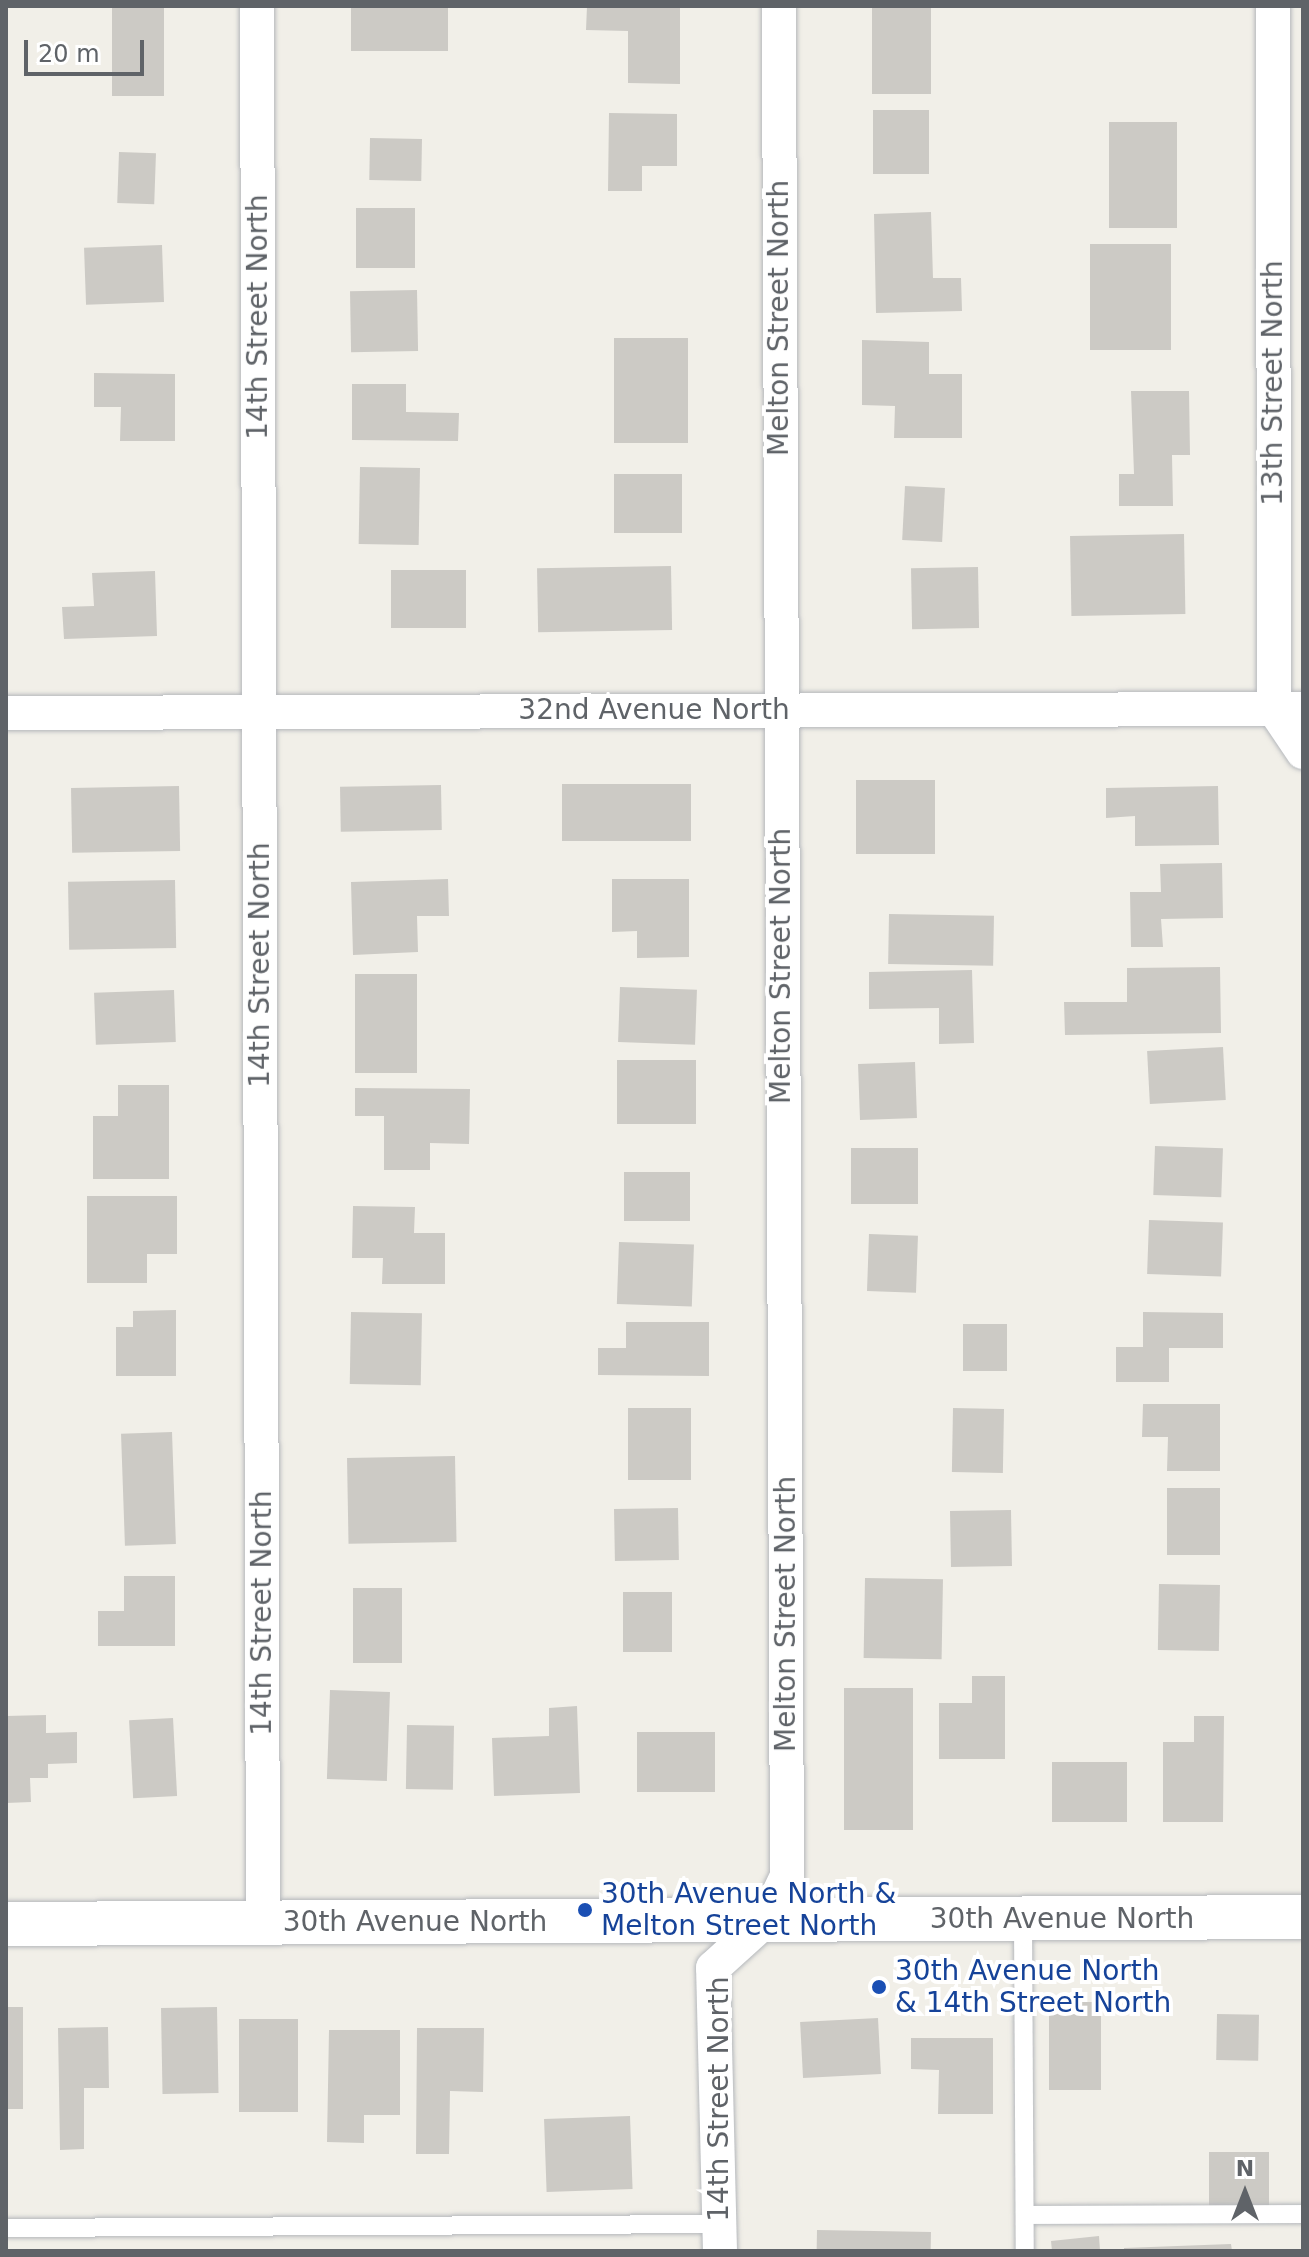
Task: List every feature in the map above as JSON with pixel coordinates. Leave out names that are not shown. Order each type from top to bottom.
[{"type":"street","name":"14th Street North","points":[[257,6],[263,1923]]},
{"type":"street","name":"Melton Street North","points":[[766,1920],[787,1876],[779,6]]},
{"type":"street","name":"13th Street North","points":[[1273,6],[1288,709]]},
{"type":"street","name":"32nd Avenue North","points":[[6,713],[1288,709]]},
{"type":"street","points":[[1288,709],[1303,752]]},
{"type":"street","name":"30th Avenue North","points":[[6,1924],[1303,1917]]},
{"type":"street","name":"14th Street North","points":[[720,2238],[713,1968],[766,1920]]},
{"type":"lane","points":[[1023,1919],[1025,2251]]},
{"type":"lane","points":[[1025,2215],[1303,2214]]},
{"type":"lane","points":[[6,2228],[720,2238]]},
{"type":"building","points":[[112,6],[164,6],[164,96],[112,96]]},
{"type":"building","points":[[351,6],[448,6],[448,51],[351,51]]},
{"type":"building","points":[[587,6],[680,6],[680,84],[628,83],[628,31],[586,30]]},
{"type":"building","points":[[872,6],[931,6],[931,94],[872,94]]},
{"type":"building","points":[[873,110],[929,110],[929,174],[873,174]]},
{"type":"building","points":[[609,113],[677,114],[677,166],[642,166],[642,191],[608,191]]},
{"type":"building","points":[[1109,122],[1177,122],[1177,228],[1109,228]]},
{"type":"building","points":[[370,138],[422,139],[421,181],[369,180]]},
{"type":"building","points":[[119,152],[156,153],[154,204],[117,203]]},
{"type":"building","points":[[356,208],[415,208],[415,268],[356,268]]},
{"type":"building","points":[[931,212],[933,278],[961,278],[962,311],[876,313],[874,214]]},
{"type":"building","points":[[1090,244],[1171,244],[1171,350],[1090,350]]},
{"type":"building","points":[[162,245],[164,302],[86,305],[84,248]]},
{"type":"building","points":[[417,290],[418,351],[351,352],[350,291]]},
{"type":"building","points":[[614,338],[688,338],[688,443],[614,443]]},
{"type":"building","points":[[862,340],[929,342],[929,374],[962,374],[962,438],[894,438],[895,406],[862,405]]},
{"type":"building","points":[[94,373],[175,374],[175,441],[120,441],[121,407],[94,407]]},
{"type":"building","points":[[352,384],[406,384],[406,412],[459,413],[458,441],[352,440]]},
{"type":"building","points":[[1131,391],[1189,391],[1190,455],[1172,455],[1173,506],[1119,506],[1119,474],[1134,474]]},
{"type":"building","points":[[360,467],[420,468],[419,545],[359,544]]},
{"type":"building","points":[[614,474],[682,474],[682,533],[614,533]]},
{"type":"building","points":[[905,486],[945,488],[942,542],[902,540]]},
{"type":"building","points":[[1184,534],[1185,614],[1071,616],[1070,536]]},
{"type":"building","points":[[671,566],[672,630],[538,632],[537,568]]},
{"type":"building","points":[[978,567],[979,628],[912,629],[911,568]]},
{"type":"building","points":[[391,570],[466,570],[466,628],[391,628]]},
{"type":"building","points":[[155,571],[157,636],[64,639],[62,607],[94,606],[92,573]]},
{"type":"building","points":[[856,780],[935,780],[935,854],[856,854]]},
{"type":"building","points":[[562,784],[691,784],[691,841],[562,841]]},
{"type":"building","points":[[441,785],[442,830],[341,832],[340,787]]},
{"type":"building","points":[[179,786],[180,851],[72,853],[71,788]]},
{"type":"building","points":[[1218,786],[1219,845],[1135,846],[1135,816],[1106,818],[1106,788]]},
{"type":"building","points":[[1222,863],[1223,918],[1161,919],[1163,947],[1131,947],[1130,892],[1161,892],[1160,864]]},
{"type":"building","points":[[448,879],[449,916],[417,916],[418,952],[353,955],[351,882]]},
{"type":"building","points":[[612,879],[689,879],[689,957],[637,958],[637,931],[612,932]]},
{"type":"building","points":[[175,880],[176,948],[69,950],[68,882]]},
{"type":"building","points":[[889,914],[994,916],[993,966],[888,964]]},
{"type":"building","points":[[1220,967],[1221,1033],[1065,1035],[1064,1002],[1127,1002],[1127,968]]},
{"type":"building","points":[[972,970],[974,1043],[939,1044],[939,1008],[869,1009],[869,972]]},
{"type":"building","points":[[355,974],[417,974],[417,1073],[355,1073]]},
{"type":"building","points":[[620,987],[697,990],[695,1045],[618,1042]]},
{"type":"building","points":[[174,990],[176,1042],[96,1045],[94,993]]},
{"type":"building","points":[[1223,1047],[1226,1100],[1150,1104],[1147,1051]]},
{"type":"building","points":[[617,1060],[696,1060],[696,1124],[617,1124]]},
{"type":"building","points":[[915,1062],[917,1118],[860,1120],[858,1064]]},
{"type":"building","points":[[118,1085],[169,1085],[169,1179],[93,1179],[93,1116],[118,1116]]},
{"type":"building","points":[[355,1088],[470,1089],[469,1144],[430,1143],[430,1170],[384,1170],[384,1116],[355,1116]]},
{"type":"building","points":[[1155,1146],[1223,1148],[1221,1197],[1153,1195]]},
{"type":"building","points":[[851,1148],[918,1148],[918,1204],[851,1204]]},
{"type":"building","points":[[624,1172],[690,1172],[690,1221],[624,1221]]},
{"type":"building","points":[[87,1196],[177,1196],[177,1254],[147,1254],[147,1283],[87,1283]]},
{"type":"building","points":[[353,1206],[415,1207],[414,1233],[445,1233],[445,1284],[382,1284],[383,1258],[352,1258]]},
{"type":"building","points":[[1149,1220],[1223,1223],[1221,1277],[1147,1274]]},
{"type":"building","points":[[869,1234],[918,1236],[916,1293],[867,1291]]},
{"type":"building","points":[[619,1242],[694,1245],[692,1307],[617,1304]]},
{"type":"building","points":[[176,1310],[176,1376],[116,1376],[116,1327],[133,1327],[133,1311]]},
{"type":"building","points":[[351,1312],[422,1313],[421,1385],[350,1384]]},
{"type":"building","points":[[1143,1312],[1223,1313],[1223,1348],[1169,1348],[1169,1382],[1116,1382],[1116,1347],[1143,1347]]},
{"type":"building","points":[[626,1322],[709,1322],[709,1376],[598,1375],[598,1348],[626,1348]]},
{"type":"building","points":[[963,1324],[1007,1324],[1007,1371],[963,1371]]},
{"type":"building","points":[[1143,1404],[1220,1404],[1220,1471],[1167,1471],[1168,1437],[1142,1437]]},
{"type":"building","points":[[628,1408],[691,1408],[691,1480],[628,1480]]},
{"type":"building","points":[[953,1408],[1004,1409],[1003,1473],[952,1472]]},
{"type":"building","points":[[172,1432],[176,1544],[125,1546],[121,1434]]},
{"type":"building","points":[[455,1456],[457,1542],[349,1544],[347,1458]]},
{"type":"building","points":[[1167,1488],[1220,1488],[1220,1555],[1167,1555]]},
{"type":"building","points":[[678,1508],[679,1560],[615,1561],[614,1509]]},
{"type":"building","points":[[1011,1510],[1012,1566],[951,1567],[950,1511]]},
{"type":"building","points":[[124,1576],[175,1576],[175,1646],[98,1646],[98,1611],[124,1611]]},
{"type":"building","points":[[865,1578],[943,1579],[942,1659],[864,1658]]},
{"type":"building","points":[[1159,1584],[1220,1585],[1219,1651],[1158,1650]]},
{"type":"building","points":[[353,1588],[402,1588],[402,1663],[353,1663]]},
{"type":"building","points":[[623,1592],[672,1592],[672,1652],[623,1652]]},
{"type":"building","points":[[972,1676],[1005,1676],[1005,1759],[939,1759],[939,1703],[972,1703]]},
{"type":"building","points":[[844,1688],[913,1688],[913,1830],[844,1830]]},
{"type":"building","points":[[330,1690],[390,1692],[387,1781],[327,1779]]},
{"type":"building","points":[[577,1706],[580,1793],[494,1796],[492,1738],[549,1736],[549,1708]]},
{"type":"building","points":[[46,1715],[46,1733],[77,1732],[77,1763],[48,1764],[48,1778],[30,1778],[31,1802],[6,1803],[6,1716]]},
{"type":"building","points":[[1194,1716],[1224,1716],[1223,1822],[1163,1822],[1163,1742],[1194,1742]]},
{"type":"building","points":[[173,1718],[177,1796],[133,1798],[129,1720]]},
{"type":"building","points":[[407,1725],[454,1726],[453,1790],[406,1789]]},
{"type":"building","points":[[637,1732],[715,1732],[715,1792],[637,1792]]},
{"type":"building","points":[[1052,1762],[1127,1762],[1127,1822],[1052,1822]]},
{"type":"building","points":[[1049,2002],[1101,2002],[1101,2090],[1049,2090]]},
{"type":"building","points":[[6,2007],[23,2007],[23,2109],[6,2109]]},
{"type":"building","points":[[217,2007],[219,2093],[163,2094],[161,2008]]},
{"type":"building","points":[[1217,2014],[1259,2015],[1258,2061],[1216,2060]]},
{"type":"building","points":[[878,2018],[881,2074],[803,2078],[800,2022]]},
{"type":"building","points":[[239,2019],[298,2019],[298,2112],[239,2112]]},
{"type":"building","points":[[108,2027],[109,2088],[84,2088],[84,2149],[60,2150],[58,2028]]},
{"type":"building","points":[[417,2028],[484,2028],[483,2092],[450,2091],[449,2154],[416,2154]]},
{"type":"building","points":[[329,2030],[400,2030],[400,2115],[364,2115],[364,2143],[327,2142]]},
{"type":"building","points":[[911,2038],[993,2038],[993,2114],[938,2114],[939,2070],[911,2069]]},
{"type":"building","points":[[630,2116],[633,2189],[547,2192],[544,2119]]},
{"type":"building","points":[[1209,2152],[1269,2152],[1269,2206],[1209,2206]]},
{"type":"building","points":[[817,2230],[931,2232],[931,2251],[817,2251]]},
{"type":"building","points":[[1099,2236],[1100,2251],[1052,2251],[1051,2241]]},
{"type":"building","points":[[1231,2244],[1232,2251],[1124,2251],[1124,2248]]},
{"type":"place","name":"30th Avenue North & Melton Street North","points":[[585,1910]]},
{"type":"place","name":"30th Avenue North & 14th Street North","points":[[879,1987]]}]
